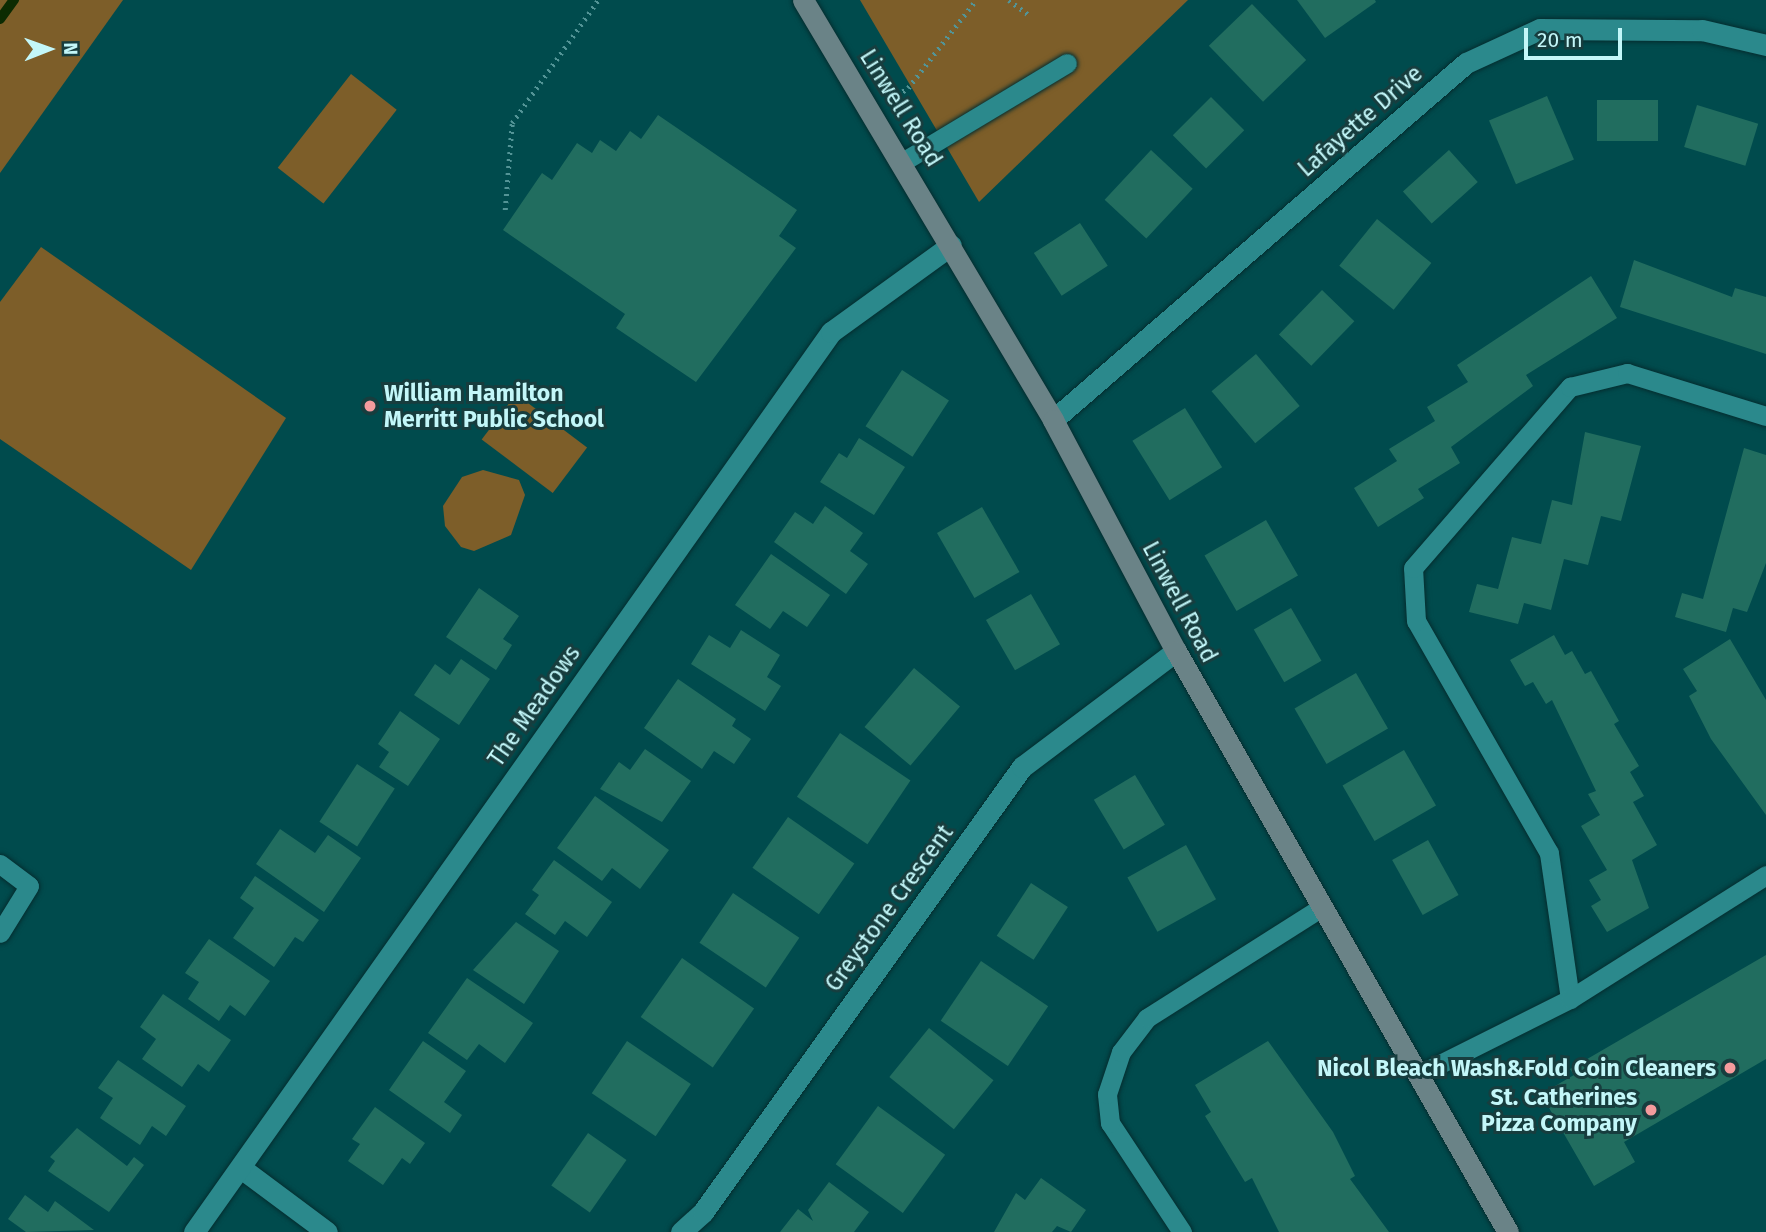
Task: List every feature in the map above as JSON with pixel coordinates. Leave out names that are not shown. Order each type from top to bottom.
[{"type":"main road","name":"Linwell Road","points":[[803,0],[904,161],[1054,420],[1176,651],[1508,1232]]},
{"type":"street","name":"Lafayette Drive","points":[[1054,420],[1466,63],[1540,29],[1702,30],[1766,45]]},
{"type":"street","name":"The Meadows","points":[[194,1232],[831,332],[951,245]]},
{"type":"street","name":"Greystone Crescent","points":[[681,1232],[703,1212],[1022,766],[1176,651]]},
{"type":"street","points":[[241,1168],[327,1232]]},
{"type":"lane","points":[[904,161],[1067,63]]},
{"type":"lane","points":[[1570,999],[1549,852],[1416,621],[1413,568],[1570,387],[1627,373],[1766,416]]},
{"type":"lane","points":[[0,864],[29,886],[0,933]]},
{"type":"lane","points":[[1418,1075],[1570,999],[1766,875]]},
{"type":"lane","points":[[1182,1232],[1110,1123],[1107,1094],[1121,1052],[1157,1011],[1322,907]]},
{"type":"path","points":[[505,210],[512,123],[598,0]]},
{"type":"path","points":[[873,111],[908,88],[976,0]]},
{"type":"path","points":[[1009,0],[1030,16]]},
{"type":"shaded area","points":[[0,0],[123,0],[0,173]]},
{"type":"shaded area","points":[[860,0],[1188,0],[979,202]]},
{"type":"shaded area","points":[[351,74],[397,110],[323,203],[278,168]]},
{"type":"shaded area","points":[[41,247],[286,418],[191,570],[0,439],[0,302]]},
{"type":"shaded area","points":[[516,394],[587,448],[553,493],[482,440]]},
{"type":"shaded area","points":[[483,470],[519,480],[525,495],[511,535],[474,551],[461,547],[445,526],[443,506],[462,477]]},
{"type":"building","points":[[1297,0],[1375,0],[1376,2],[1325,38]]},
{"type":"building","points":[[1252,4],[1306,60],[1263,102],[1209,46]]},
{"type":"building","points":[[1547,96],[1574,160],[1516,184],[1489,121]]},
{"type":"building","points":[[1211,97],[1244,130],[1206,168],[1173,135]]},
{"type":"building","points":[[1597,100],[1658,100],[1658,141],[1597,141]]},
{"type":"building","points":[[1697,105],[1758,124],[1745,166],[1684,147]]},
{"type":"building","points":[[658,115],[797,210],[779,236],[796,248],[696,382],[616,328],[625,314],[503,230],[542,173],[552,180],[577,143],[592,153],[600,140],[616,151],[630,131],[641,139]]},
{"type":"building","points":[[1151,150],[1193,189],[1146,239],[1105,200]]},
{"type":"building","points":[[1449,150],[1478,182],[1432,223],[1403,191]]},
{"type":"building","points":[[1377,219],[1431,263],[1394,310],[1339,266]]},
{"type":"building","points":[[1080,223],[1108,266],[1062,296],[1034,253]]},
{"type":"building","points":[[1634,260],[1732,297],[1735,288],[1766,297],[1766,354],[1620,307]]},
{"type":"building","points":[[1591,276],[1617,318],[1526,375],[1533,386],[1451,447],[1460,463],[1418,489],[1424,498],[1378,527],[1354,488],[1397,461],[1389,449],[1435,421],[1427,407],[1468,382],[1457,365]]},
{"type":"building","points":[[1322,290],[1354,321],[1311,366],[1279,335]]},
{"type":"building","points":[[1256,354],[1300,406],[1255,443],[1212,391]]},
{"type":"building","points":[[902,370],[949,400],[912,457],[866,426]]},
{"type":"building","points":[[1185,408],[1222,467],[1170,500],[1132,441]]},
{"type":"building","points":[[1585,432],[1641,446],[1621,521],[1601,516],[1588,565],[1564,559],[1551,610],[1524,603],[1518,624],[1469,612],[1477,584],[1498,589],[1512,537],[1541,544],[1552,500],[1572,505]]},
{"type":"building","points":[[859,438],[905,467],[874,515],[820,482],[839,453],[847,458]]},
{"type":"building","points":[[1744,448],[1766,455],[1766,563],[1747,612],[1733,608],[1726,632],[1675,617],[1682,593],[1703,599]]},
{"type":"building","points":[[825,506],[863,533],[850,551],[868,564],[846,594],[774,542],[795,512],[813,524]]},
{"type":"building","points":[[982,507],[1020,572],[974,598],[937,533]]},
{"type":"building","points":[[1266,520],[1298,575],[1237,611],[1205,556]]},
{"type":"building","points":[[771,554],[830,595],[807,627],[783,611],[770,629],[735,605]]},
{"type":"building","points":[[479,588],[519,616],[503,639],[512,645],[496,670],[446,637]]},
{"type":"building","points":[[1031,594],[1060,644],[1015,670],[986,620]]},
{"type":"building","points":[[1291,608],[1322,661],[1284,682],[1254,630]]},
{"type":"building","points":[[741,630],[780,655],[767,677],[781,686],[765,711],[691,664],[709,635],[730,648]]},
{"type":"building","points":[[1554,635],[1565,655],[1572,651],[1585,674],[1591,671],[1619,721],[1614,724],[1639,766],[1630,772],[1644,796],[1633,802],[1657,845],[1632,860],[1649,908],[1607,932],[1591,906],[1601,900],[1589,880],[1607,870],[1581,826],[1600,815],[1588,794],[1596,791],[1552,700],[1546,704],[1533,682],[1525,686],[1510,660]]},
{"type":"building","points":[[1730,639],[1766,700],[1766,815],[1711,739],[1689,696],[1697,691],[1683,669]]},
{"type":"building","points":[[461,659],[490,679],[459,725],[414,695],[435,664],[450,675]]},
{"type":"building","points":[[914,668],[960,707],[910,766],[865,727]]},
{"type":"building","points":[[1356,673],[1388,728],[1327,764],[1295,708]]},
{"type":"building","points":[[678,679],[736,719],[732,726],[751,739],[734,764],[714,751],[702,769],[644,728]]},
{"type":"building","points":[[400,711],[440,739],[408,786],[379,767],[389,752],[378,744]]},
{"type":"building","points":[[840,733],[910,781],[867,844],[797,797]]},
{"type":"building","points":[[645,749],[691,781],[662,822],[600,789],[619,762],[630,770]]},
{"type":"building","points":[[1404,750],[1436,805],[1375,841],[1343,786]]},
{"type":"building","points":[[357,764],[395,789],[357,846],[319,822]]},
{"type":"building","points":[[1135,775],[1165,825],[1124,849],[1094,800]]},
{"type":"building","points":[[595,796],[669,850],[640,889],[612,868],[602,881],[557,848]]},
{"type":"building","points":[[788,817],[854,863],[819,914],[752,868]]},
{"type":"building","points":[[280,829],[315,853],[328,835],[361,858],[324,912],[256,864]]},
{"type":"building","points":[[1428,840],[1459,895],[1423,915],[1392,860]]},
{"type":"building","points":[[1186,845],[1216,899],[1157,932],[1127,877]]},
{"type":"building","points":[[554,860],[612,902],[587,937],[565,921],[555,935],[525,914],[539,895],[532,890]]},
{"type":"building","points":[[255,876],[319,920],[303,942],[295,937],[274,967],[233,938],[254,908],[240,898]]},
{"type":"building","points":[[1031,883],[1068,907],[1034,960],[997,936]]},
{"type":"building","points":[[733,893],[799,938],[766,987],[699,943]]},
{"type":"building","points":[[516,922],[559,951],[524,1004],[473,970]]},
{"type":"building","points":[[209,939],[270,981],[245,1016],[230,1005],[219,1021],[188,999],[199,982],[185,973]]},
{"type":"building","points":[[1766,955],[1766,1059],[1624,1142],[1635,1162],[1594,1186],[1541,1094],[1574,1075],[1570,1069]]},
{"type":"building","points":[[682,958],[754,1008],[713,1067],[641,1017]]},
{"type":"building","points":[[981,961],[1048,1006],[1008,1066],[941,1021]]},
{"type":"building","points":[[467,978],[533,1023],[505,1063],[479,1044],[467,1060],[428,1033]]},
{"type":"building","points":[[163,994],[231,1040],[209,1072],[198,1064],[182,1087],[142,1059],[156,1039],[140,1027]]},
{"type":"building","points":[[929,1028],[994,1080],[954,1129],[889,1077]]},
{"type":"building","points":[[423,1041],[466,1071],[444,1102],[462,1115],[450,1133],[389,1090]]},
{"type":"building","points":[[627,1041],[691,1084],[656,1136],[592,1093]]},
{"type":"building","points":[[1268,1041],[1333,1132],[1355,1176],[1350,1179],[1389,1232],[1279,1232],[1252,1178],[1245,1182],[1205,1116],[1211,1112],[1195,1085]]},
{"type":"building","points":[[118,1060],[186,1106],[166,1136],[152,1126],[140,1145],[100,1118],[113,1098],[98,1088]]},
{"type":"building","points":[[878,1106],[945,1155],[903,1213],[836,1164]]},
{"type":"building","points":[[375,1107],[425,1143],[410,1164],[402,1158],[383,1185],[348,1161],[360,1144],[352,1139]]},
{"type":"building","points":[[77,1128],[127,1166],[134,1157],[144,1165],[109,1212],[48,1171],[55,1161],[50,1157]]},
{"type":"building","points":[[588,1133],[627,1160],[590,1212],[551,1185]]},
{"type":"building","points":[[1041,1178],[1086,1210],[1071,1232],[1057,1226],[1052,1232],[994,1232],[1016,1193],[1025,1200]]},
{"type":"building","points":[[829,1182],[869,1212],[854,1232],[780,1232],[798,1209],[813,1221],[808,1210]]},
{"type":"building","points":[[25,1195],[48,1212],[55,1201],[94,1230],[26,1232],[8,1219]]},
{"type":"waterway","points":[[0,19],[14,0]]},
{"type":"place","name":"William Hamilton Merritt Public School","points":[[370,406]]},
{"type":"place","name":"Nicol Bleach Wash&Fold Coin Cleaners","points":[[1730,1068]]},
{"type":"place","name":"St. Catherines Pizza Company","points":[[1651,1110]]}]
